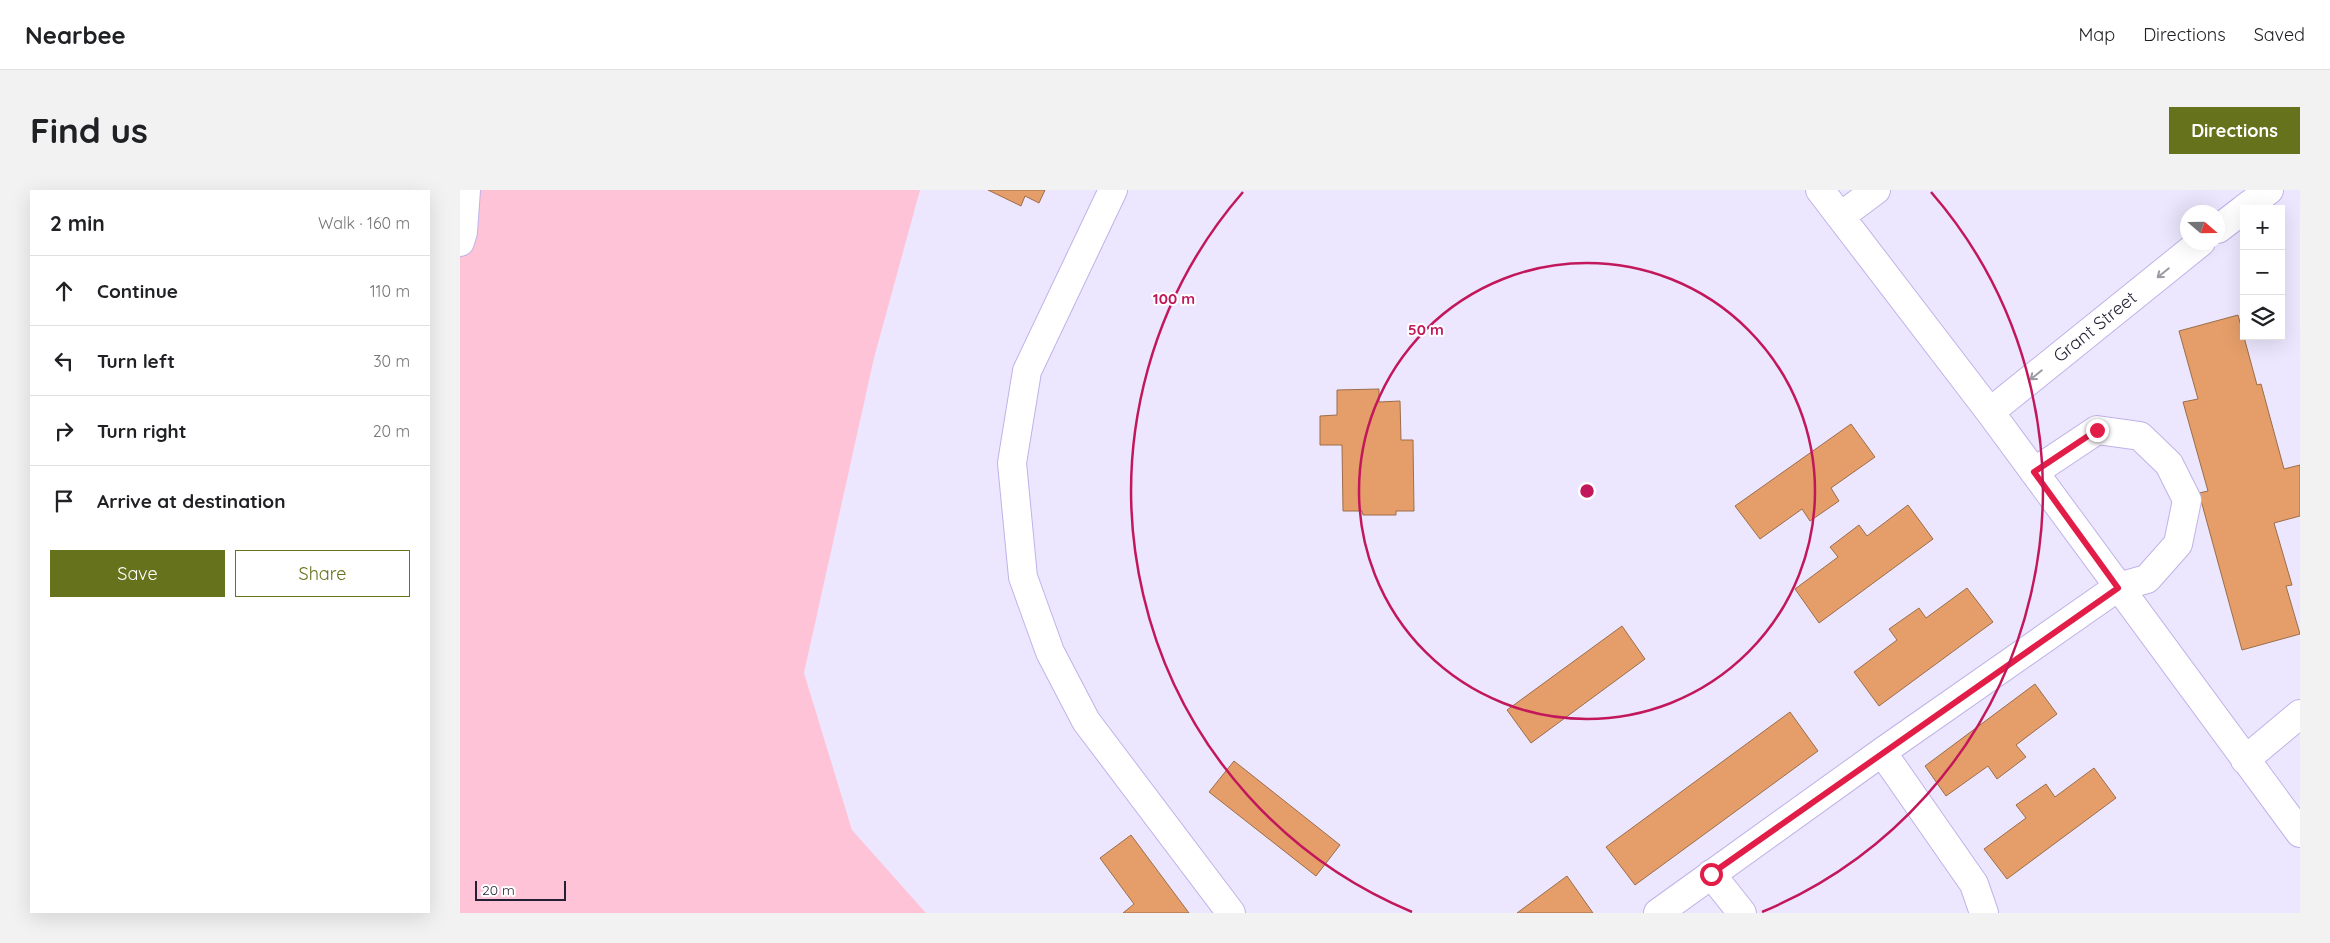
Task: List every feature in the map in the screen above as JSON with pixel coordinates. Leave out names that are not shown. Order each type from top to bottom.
[{"type":"street","points":[[460,242],[463,232],[466,190]]},
{"type":"street","points":[[1113,190],[1027,370],[1012,463],[1023,577],[1050,652],[1086,721],[1231,913]]},
{"type":"street","points":[[1820,190],[1990,412],[2244,760],[2300,833]]},
{"type":"street","points":[[1841,216],[1876,190]]},
{"type":"street","points":[[2249,205],[2270,190]]},
{"type":"street","points":[[2225,224],[2240,212]]},
{"type":"street","name":"Grant Street","points":[[1990,412],[2191,250]]},
{"type":"street","points":[[1658,913],[1882,752],[2118,588],[2147,579],[2178,544],[2187,500],[2169,464],[2140,436],[2097,430],[2034,472]]},
{"type":"street","points":[[2244,760],[2300,714]]},
{"type":"street","points":[[1882,752],[1974,884],[1984,913]]},
{"type":"street","points":[[1711,874],[1742,913]]},
{"type":"shaded area","points":[[460,190],[920,190],[874,358],[804,673],[852,830],[926,913],[460,913]]},
{"type":"building","points":[[988,190],[1045,190],[1039,203],[1025,196],[1021,206]]},
{"type":"building","points":[[2238,315],[2240,340],[2245,340],[2257,385],[2261,384],[2284,469],[2300,465],[2300,516],[2274,523],[2292,585],[2286,586],[2300,634],[2242,650],[2199,493],[2208,491],[2183,402],[2198,399],[2179,331]]},
{"type":"building","points":[[1379,389],[1379,402],[1400,401],[1401,440],[1413,440],[1414,511],[1396,511],[1396,515],[1363,515],[1362,511],[1343,511],[1342,445],[1320,445],[1320,416],[1337,415],[1337,390]]},
{"type":"building","points":[[1851,424],[1875,457],[1831,488],[1839,501],[1810,521],[1802,509],[1760,539],[1735,506]]},
{"type":"building","points":[[1908,505],[1933,539],[1819,623],[1795,589],[1838,557],[1830,547],[1859,525],[1867,536]]},
{"type":"building","points":[[1967,588],[1993,622],[1879,706],[1854,672],[1897,640],[1889,629],[1919,608],[1926,618]]},
{"type":"building","points":[[1622,626],[1645,659],[1531,743],[1507,710]]},
{"type":"building","points":[[2035,684],[2057,714],[2016,745],[2026,757],[1997,779],[1988,766],[1946,796],[1925,766]]},
{"type":"building","points":[[1790,712],[1818,751],[1635,885],[1606,847]]},
{"type":"building","points":[[1234,761],[1340,845],[1316,876],[1209,792]]},
{"type":"building","points":[[2094,768],[2116,798],[2007,879],[1984,849],[2026,818],[2016,805],[2046,784],[2055,797]]},
{"type":"building","points":[[1131,835],[1189,913],[1123,913],[1134,904],[1100,858]]},
{"type":"building","points":[[1567,876],[1593,913],[1517,913]]},
{"type":"route","points":[[1711,874],[1882,752],[2118,588],[2034,472],[2097,430]]}]
